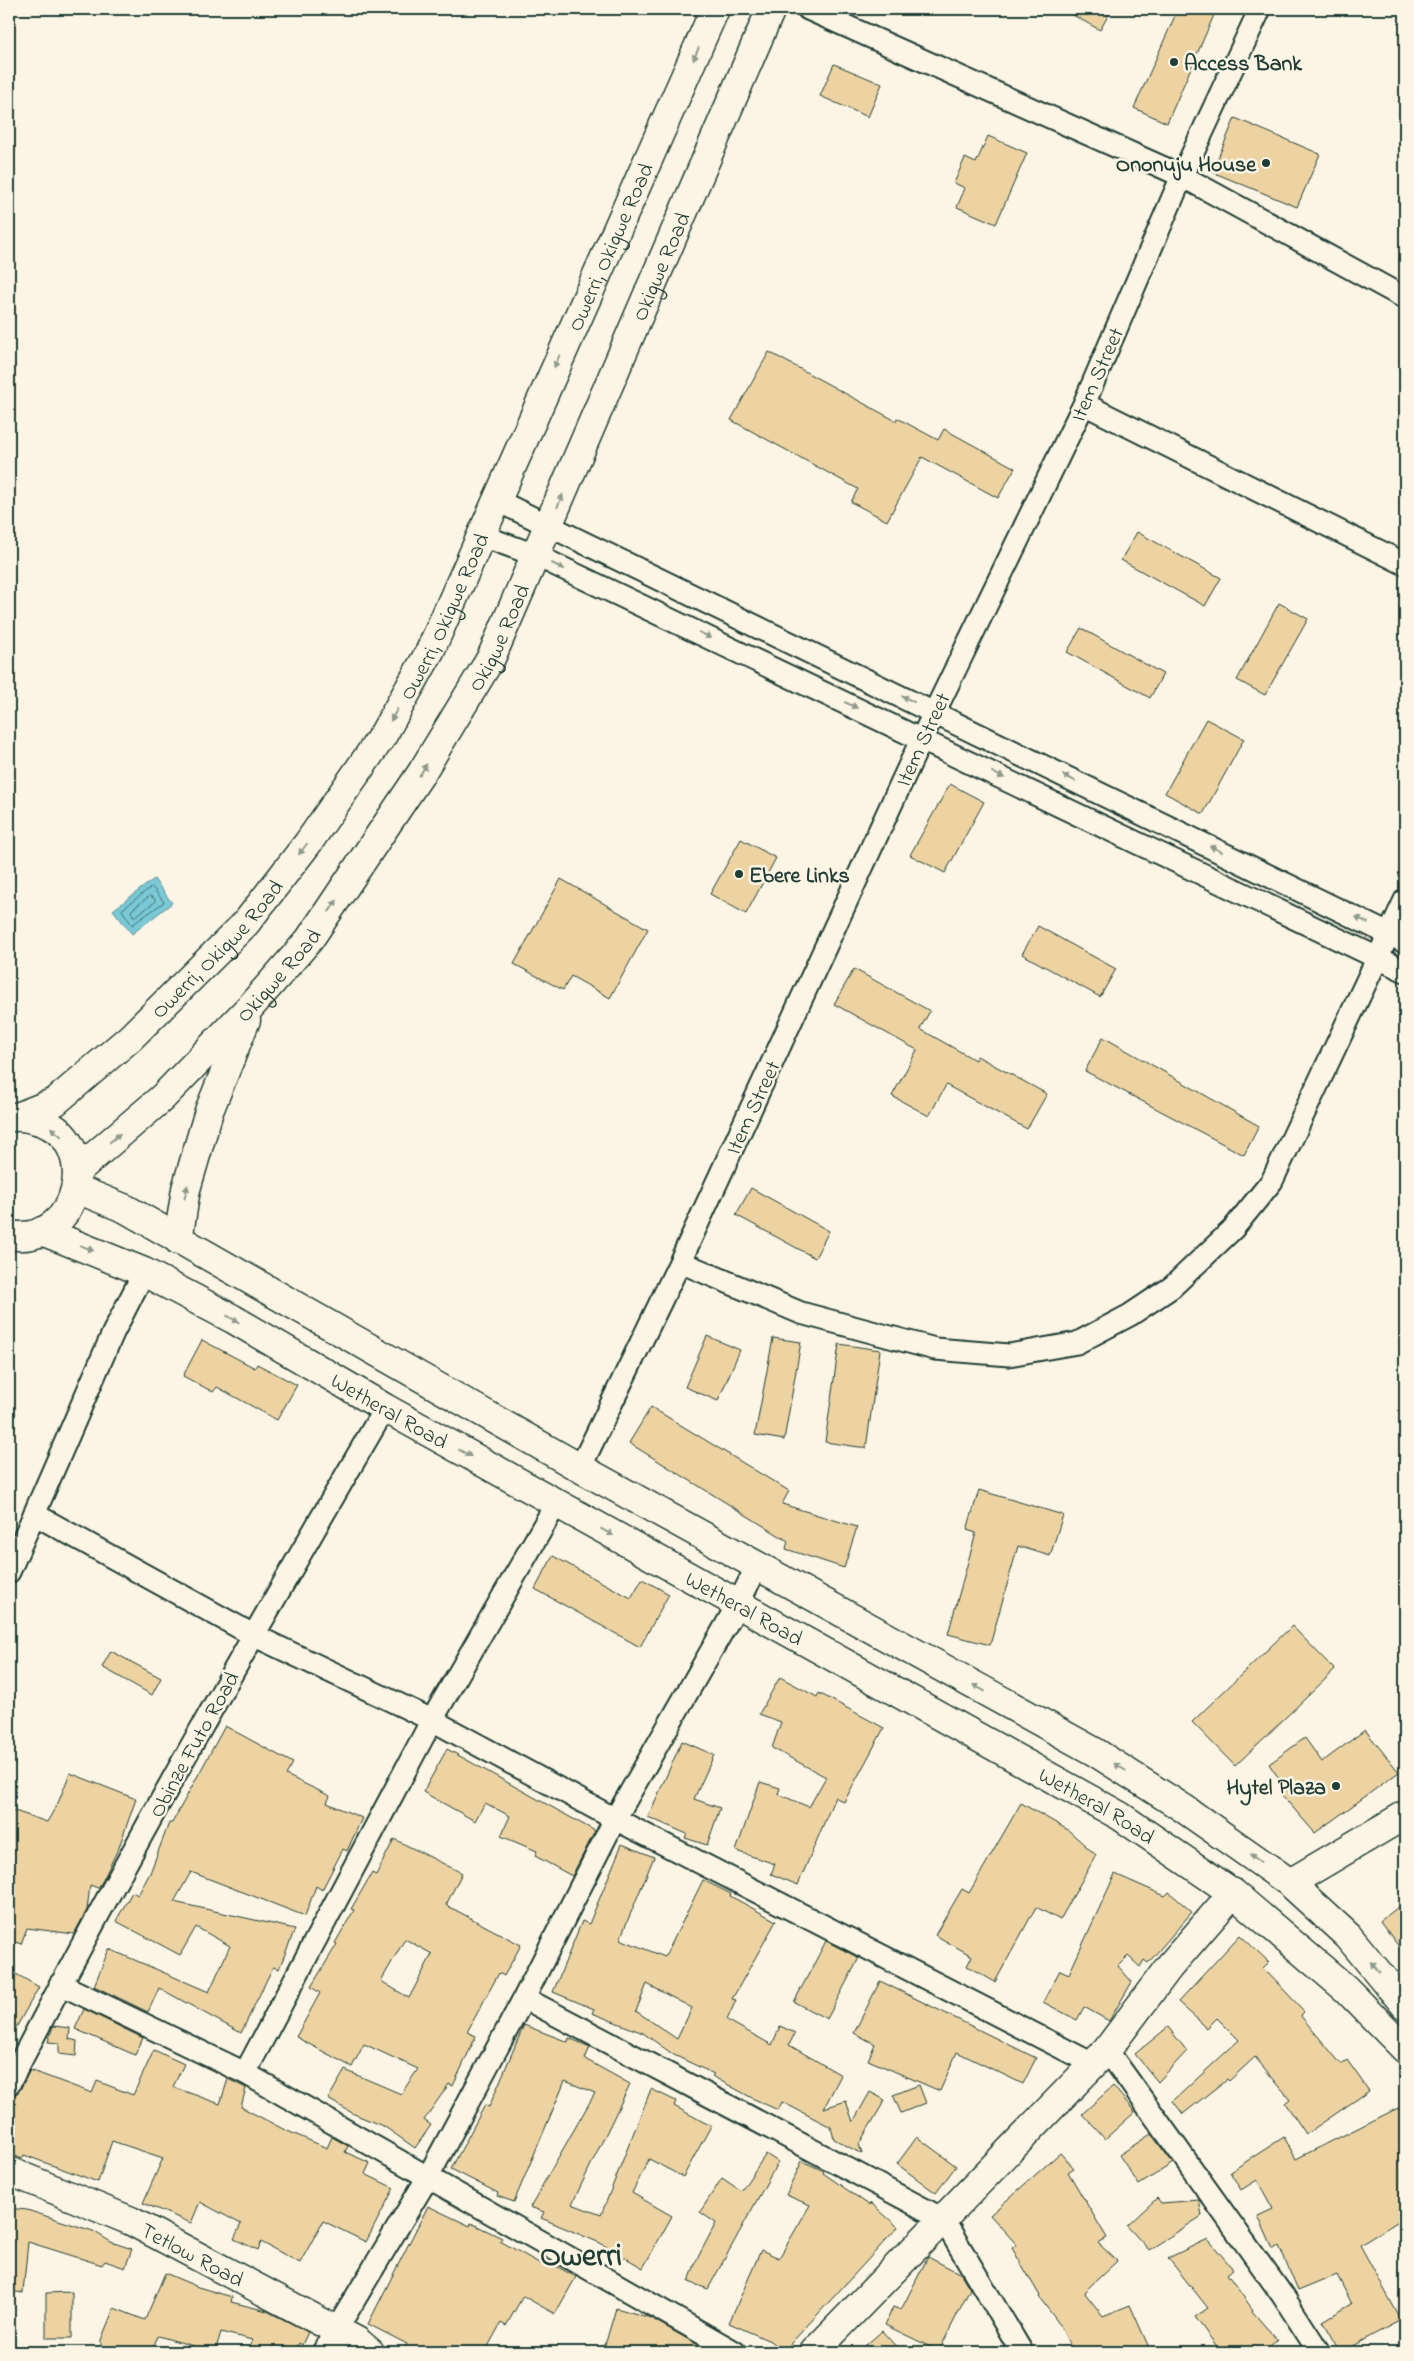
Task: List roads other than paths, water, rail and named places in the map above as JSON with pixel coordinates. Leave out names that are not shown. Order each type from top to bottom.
[{"type":"main road","name":"Owerri, Okigwe Road","points":[[14,1117],[55,1102],[130,1038],[246,923],[308,843],[383,735],[430,651],[715,9]]},
{"type":"main road","name":"Okigwe Road","points":[[77,1179],[162,1098],[251,1006],[310,940],[422,772],[491,658],[770,9]]},
{"type":"main road","points":[[178,1240],[186,1189],[209,1111],[251,1006]]},
{"type":"main road","points":[[11,1237],[42,1231],[58,1221],[70,1206],[77,1179],[72,1151],[61,1134],[44,1122],[14,1117]]},
{"type":"main road","name":"Wetheral Road","points":[[77,1179],[178,1240],[580,1468],[1095,1752],[1184,1808],[1290,1883],[1348,1936],[1405,2005]]},
{"type":"main road","name":"Wetheral Road","points":[[42,1231],[144,1272],[234,1319],[385,1408],[556,1504],[1120,1816],[1233,1893],[1346,1989],[1405,2049]]},
{"type":"main road","points":[[1290,1883],[1405,1815]]},
{"type":"main road","points":[[814,2352],[1100,2057],[1169,1967],[1233,1893]]},
{"type":"main road","name":"Tetlow Road","points":[[9,2171],[131,2221],[329,2341],[357,2341],[370,2352]]},
{"type":"street","points":[[808,9],[1182,176],[1405,298]]},
{"type":"street","name":"Item Street","points":[[580,1468],[680,1262],[934,712],[1084,404],[1182,176],[1260,9]]},
{"type":"street","points":[[1084,404],[1405,564]]},
{"type":"street","points":[[496,500],[1397,938]]},
{"type":"street","points":[[480,535],[534,555],[922,738],[1405,971]]},
{"type":"street","points":[[680,1262],[801,1313],[935,1349],[1009,1355],[1077,1343],[1130,1315],[1172,1287],[1233,1229],[1272,1181],[1380,958],[1397,938],[1405,900]]},
{"type":"street","points":[[9,1572],[112,1333],[144,1272]]},
{"type":"street","name":"Obinze Futo Road","points":[[9,2084],[60,1984],[253,1635],[385,1408]]},
{"type":"street","points":[[245,2073],[432,1720],[556,1504]]},
{"type":"street","points":[[34,1514],[253,1635],[432,1720],[615,1819],[1100,2057],[1283,2296],[1319,2352]]},
{"type":"street","points":[[329,2341],[428,2177],[524,1998],[615,1819],[738,1604],[757,1566]]},
{"type":"street","points":[[60,1984],[245,2073],[735,2352]]},
{"type":"street","points":[[524,1998],[943,2219],[1022,2352]]},
{"type":"water","points":[[154,879],[172,903],[132,934],[113,910]]},
{"type":"place","name":"Access Bank","points":[[1174,62]]},
{"type":"place","name":"Ononuju House","points":[[1266,163]]},
{"type":"place","name":"Ebere Links","points":[[739,874]]},
{"type":"place","name":"Hytel Plaza","points":[[1336,1786]]},
{"type":"district","name":"Owerri","points":[[581,2254]]}]
